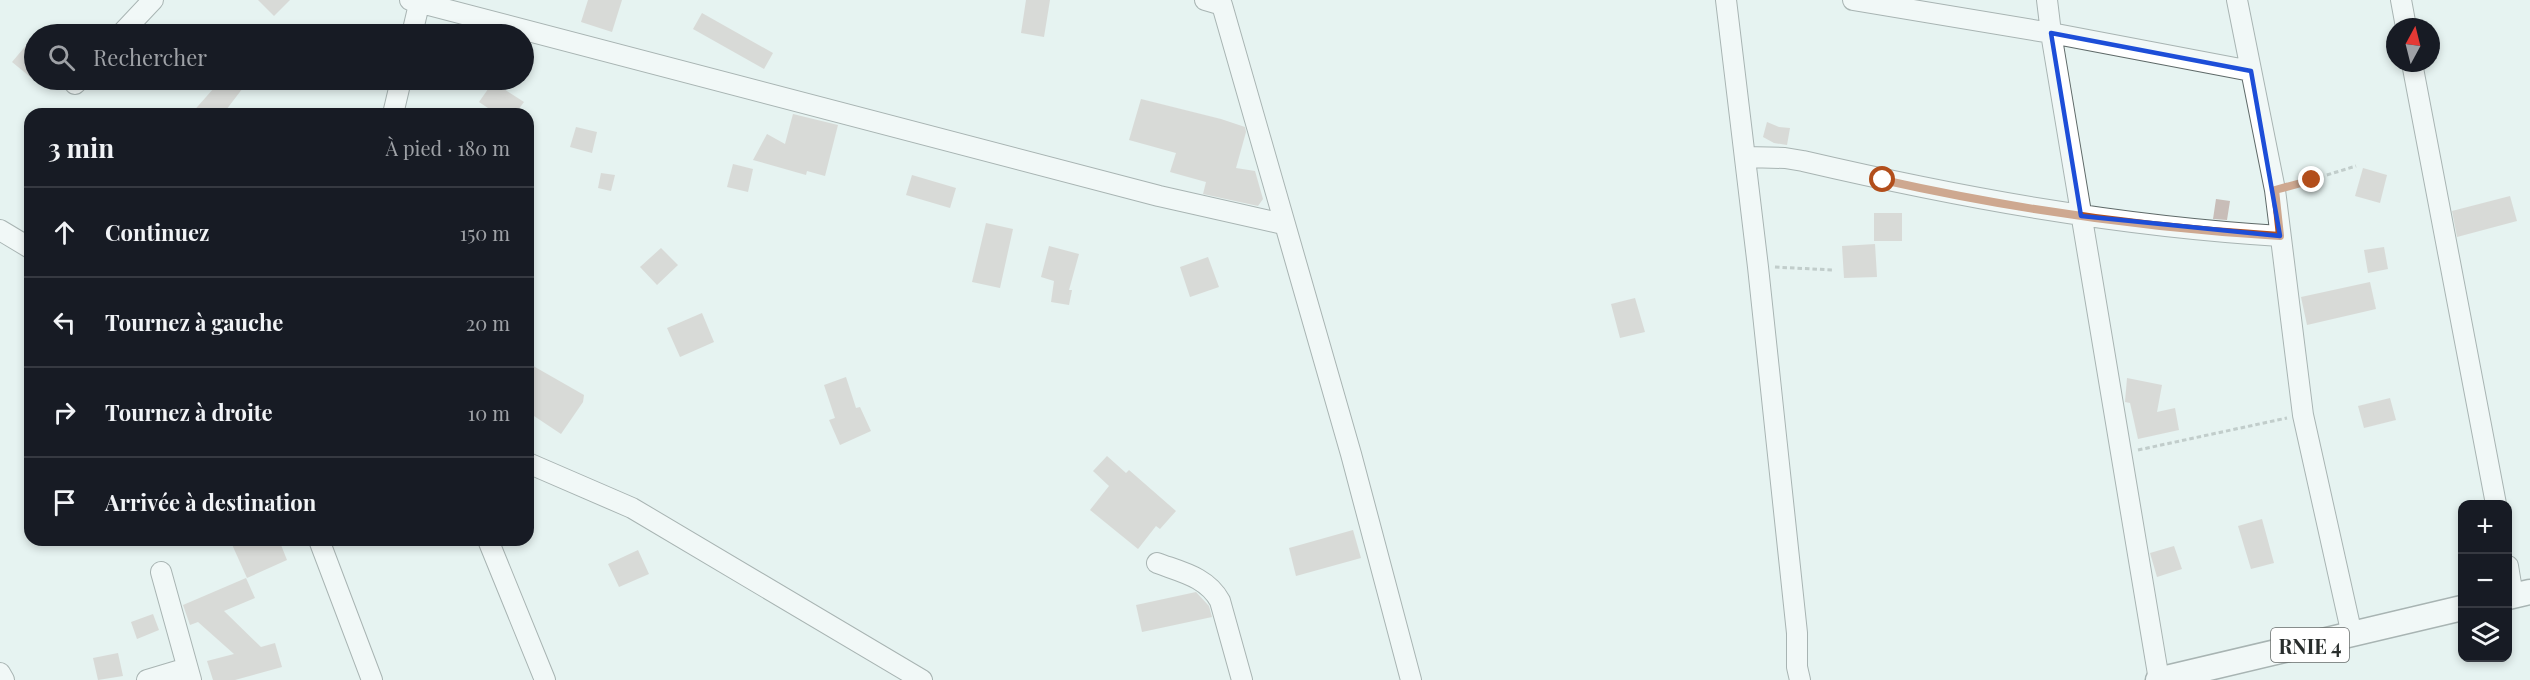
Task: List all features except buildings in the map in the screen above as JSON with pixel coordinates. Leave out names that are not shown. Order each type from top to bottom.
[{"type":"main road","name":"RNIE 4","points":[[2158,680],[2458,609]]},
{"type":"street","points":[[130,24],[153,0]]},
{"type":"street","points":[[1726,0],[1758,267],[1800,680]]},
{"type":"street","points":[[1852,0],[1889,3],[2251,71]]},
{"type":"street","points":[[2047,0],[2050,33],[2158,680]]},
{"type":"street","points":[[2238,0],[2275,190],[2303,415],[2352,635]]},
{"type":"street","points":[[2401,0],[2404,18]]},
{"type":"street","points":[[414,24],[417,1],[505,24]]},
{"type":"street","points":[[1216,2],[1351,454],[1411,680]]},
{"type":"street","points":[[534,32],[1160,196],[1283,225]]},
{"type":"street","points":[[2414,72],[2495,500]]},
{"type":"street","points":[[394,108],[399,90]]},
{"type":"street","points":[[1745,157],[1803,160],[1927,190],[2081,216],[2158,227],[2280,236]]},
{"type":"street","points":[[0,230],[24,244]]},
{"type":"street","points":[[534,466],[632,508],[922,680]]},
{"type":"street","points":[[321,546],[372,680]]},
{"type":"street","points":[[491,546],[545,680]]},
{"type":"street","points":[[1157,563],[1196,578],[1214,590],[1220,601],[1242,680]]},
{"type":"street","points":[[147,680],[189,674],[161,572]]},
{"type":"street","points":[[2512,579],[2517,595]]},
{"type":"street","points":[[0,673],[4,680]]},
{"type":"path","points":[[2275,190],[2356,166]]},
{"type":"path","points":[[1758,267],[1832,270]]},
{"type":"path","points":[[2121,453],[2303,415]]},
{"type":"highlighted area","points":[[2051,33],[2251,71],[2280,236],[2081,216]]},
{"type":"route","points":[[1883,180],[1927,190],[2158,227],[2280,236],[2275,190],[2312,180]]}]
